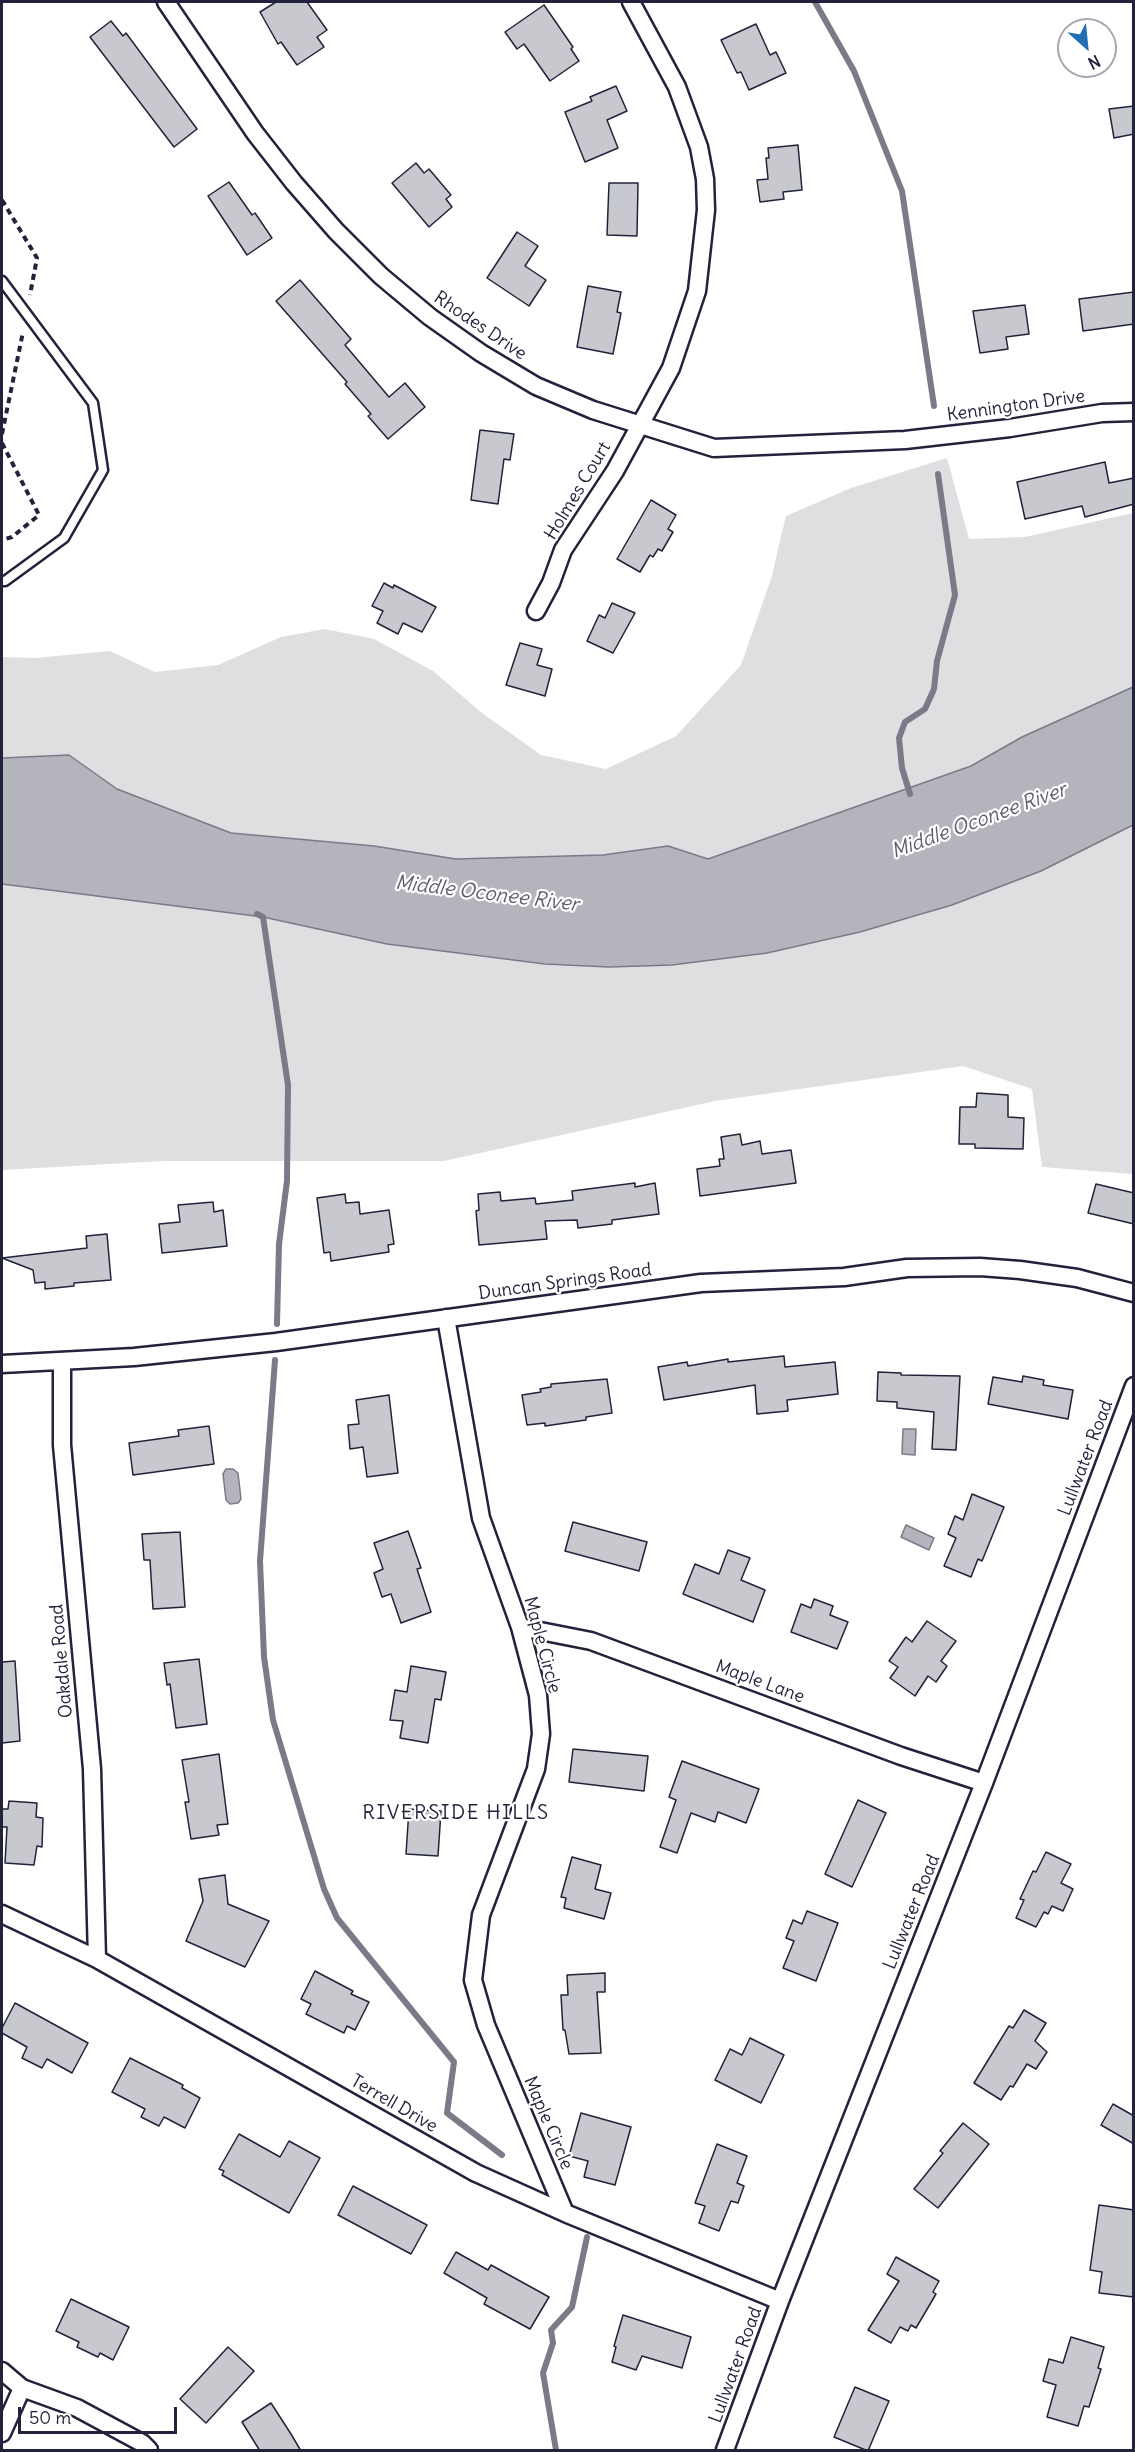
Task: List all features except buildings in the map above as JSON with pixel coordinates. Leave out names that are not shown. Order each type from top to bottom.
[{"type":"street","name":"Rhodes Drive","points":[[166,2],[255,133],[336,231],[381,276],[429,317],[536,386],[594,410],[714,448],[905,440]]},
{"type":"street","name":"Holmes Court","points":[[536,611],[551,583],[563,550],[615,471],[671,368],[697,291],[706,210],[705,179],[699,147],[677,87],[631,2]]},
{"type":"street","name":"Kennington Drive","points":[[905,440],[1010,428],[1102,413],[1134,412]]},
{"type":"street","name":"Duncan Springs Road","points":[[2,1364],[134,1358],[264,1344],[701,1283],[844,1277],[907,1268],[980,1267],[1020,1270],[1077,1278],[1134,1293]]},
{"type":"street","name":"Maple Circle","points":[[446,1318],[482,1518],[520,1627],[538,1695],[541,1734],[536,1769],[481,1915],[473,1980],[486,2025],[565,2213]]},
{"type":"street","name":"Oakdale Road","points":[[62,1361],[62,1445],[92,1769],[97,1959]]},
{"type":"street","name":"Lullwater Road","points":[[725,2451],[780,2301],[984,1783],[1134,1386]]},
{"type":"street","name":"Maple Lane","points":[[520,1627],[591,1641],[901,1756],[984,1783]]},
{"type":"street","name":"Terrell Drive","points":[[2,1914],[97,1959],[476,2173],[565,2213],[780,2301]]},
{"type":"street","points":[[2,2371],[22,2388],[77,2408],[142,2443],[149,2451]]},
{"type":"street","points":[[2,2433],[22,2388]]},
{"type":"lane","points":[[2,281],[93,403],[103,471],[64,538],[2,581]]},
{"type":"path","points":[[2,443],[39,516],[12,537],[2,540]]},
{"type":"shaded area","points":[[947,458],[969,539],[1025,537],[1133,513],[1133,687],[1022,737],[971,766],[708,859],[668,846],[603,855],[456,859],[374,846],[231,833],[117,789],[69,755],[2,758],[2,657],[35,658],[110,651],[155,672],[218,665],[281,637],[325,629],[374,639],[433,671],[482,713],[541,755],[606,769],[676,736],[741,665],[771,579],[786,516],[851,488]]},
{"type":"shaded area","points":[[1133,825],[1133,1174],[1042,1167],[1032,1089],[963,1066],[715,1101],[444,1161],[163,1161],[2,1170],[2,884],[263,917],[356,938],[482,957],[577,966],[672,965],[767,953],[830,940],[922,915],[1041,871]]},
{"type":"water","name":"Middle Oconee River","points":[[1133,687],[1133,825],[1041,871],[952,905],[860,932],[767,953],[672,965],[609,967],[545,964],[387,944],[263,917],[2,884],[2,758],[69,755],[117,789],[231,833],[374,846],[456,859],[603,855],[668,846],[708,859],[971,766],[1022,737]]},
{"type":"water","points":[[903,1429],[916,1429],[915,1455],[902,1454]]},
{"type":"water","points":[[226,1469],[233,1469],[238,1473],[241,1499],[238,1503],[230,1504],[226,1500],[223,1474]]},
{"type":"water","points":[[906,1525],[934,1538],[929,1550],[901,1537]]},
{"type":"waterway","points":[[815,2],[854,71],[902,191],[934,406]]},
{"type":"waterway","points":[[910,794],[902,768],[899,738],[905,722],[925,709],[934,689],[937,661],[955,595],[938,474]]},
{"type":"waterway","points":[[257,914],[263,917],[288,1085],[287,1181],[279,1244],[277,1324]]},
{"type":"waterway","points":[[275,1360],[260,1561],[264,1657],[273,1720],[324,1889],[337,1918],[454,2062],[447,2113],[502,2155]]},
{"type":"waterway","points":[[556,2450],[543,2373],[553,2343],[551,2330],[572,2307],[587,2237]]},
{"type":"district","name":"RIVERSIDE HILLS","points":[[456,1813]]}]
